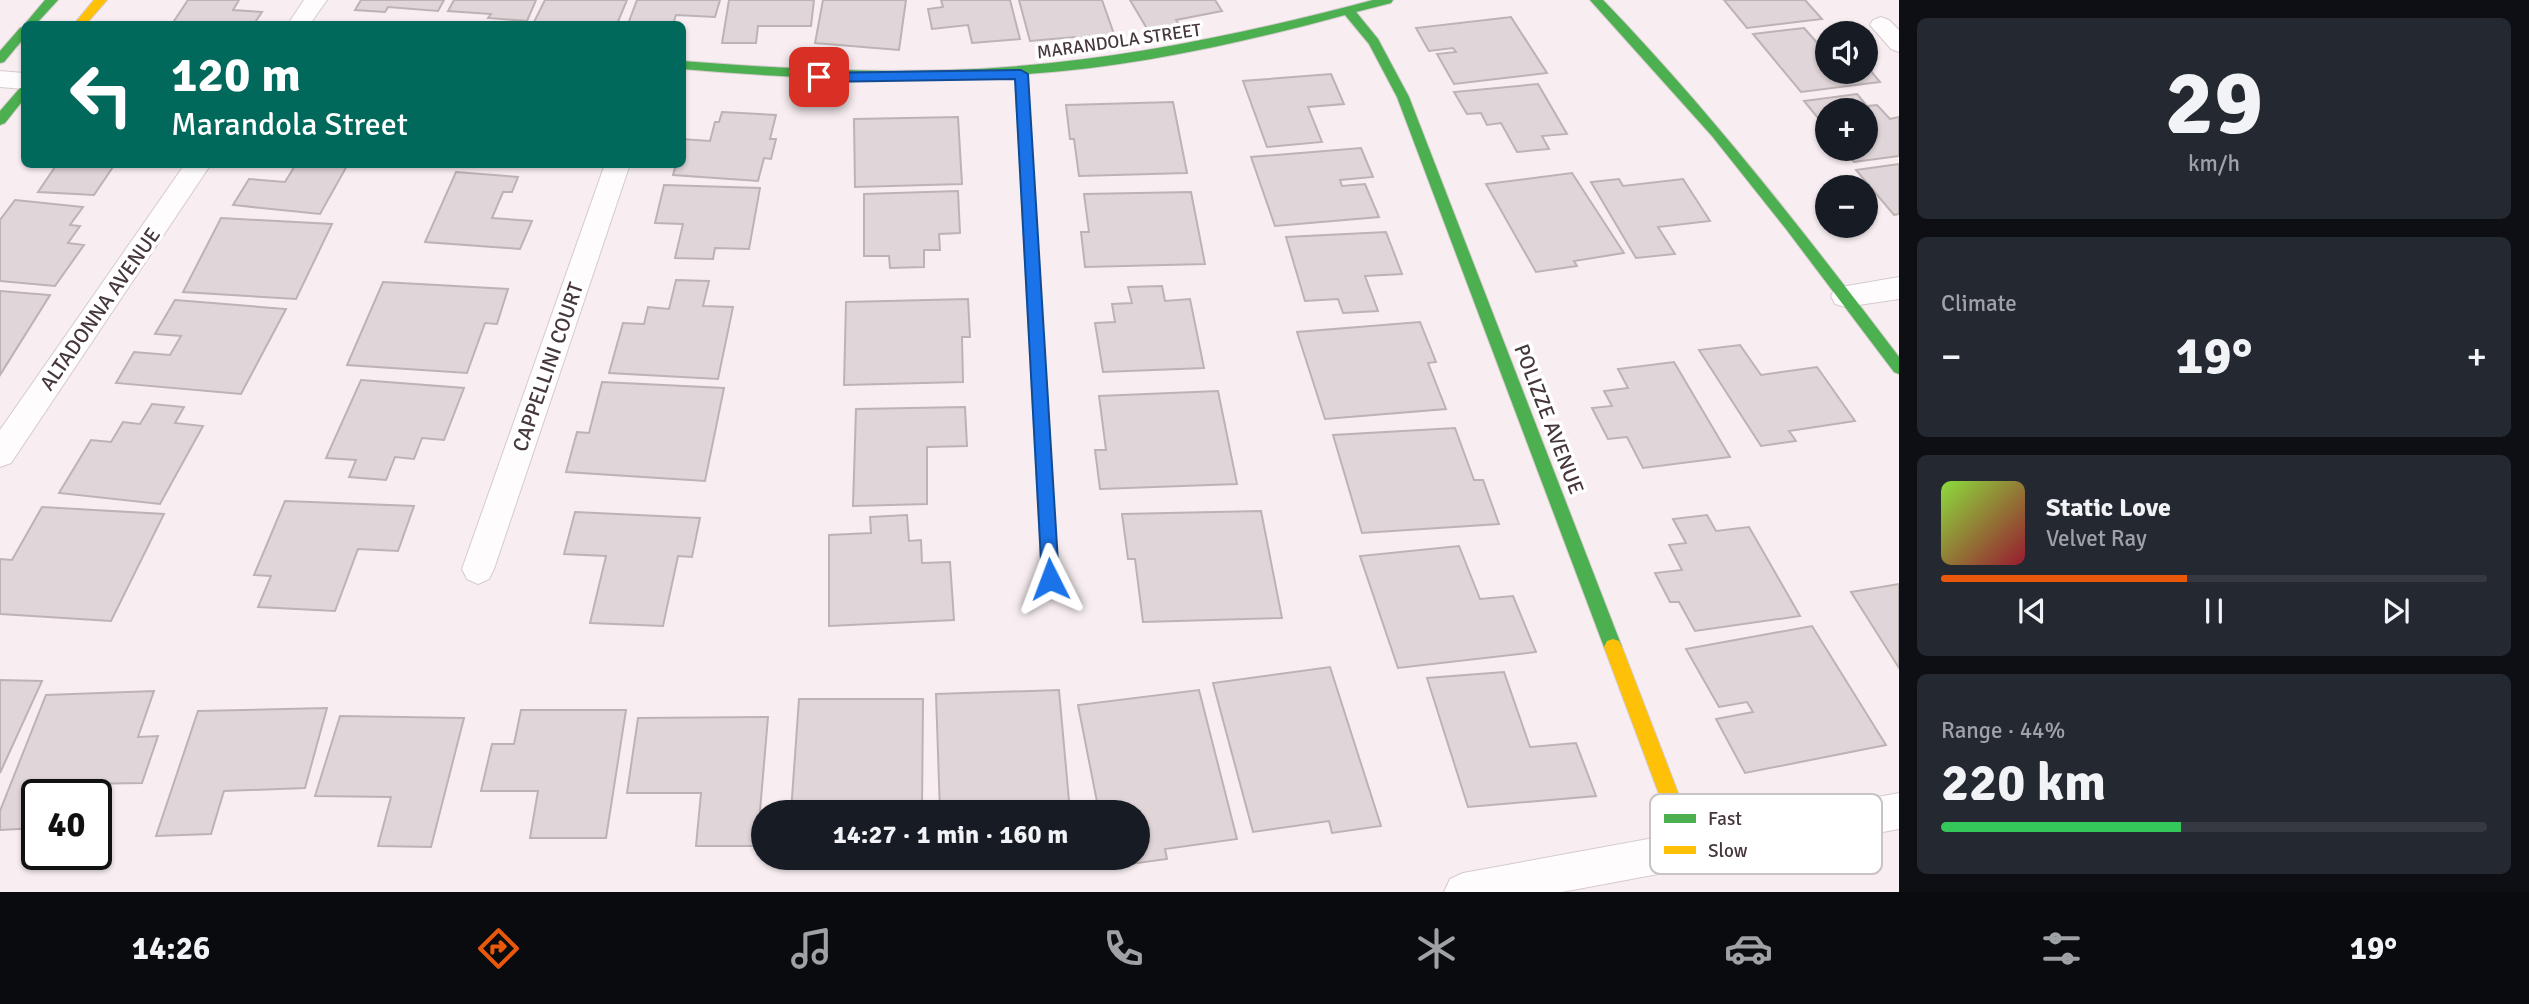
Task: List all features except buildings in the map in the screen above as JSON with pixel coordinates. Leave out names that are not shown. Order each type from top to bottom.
[{"type":"street","points":[[33,21],[52,0]]},
{"type":"street","points":[[83,21],[101,0]]},
{"type":"street","points":[[301,21],[316,0]]},
{"type":"street","name":"MARANDOLA STREET","points":[[686,65],[819,77],[1021,74],[1190,51],[1264,36],[1387,0]]},
{"type":"street","points":[[1596,0],[1677,82],[1718,131],[1844,296],[1889,341],[1899,368]]},
{"type":"street","name":"POLIZZE AVENUE","points":[[1349,12],[1374,42],[1388,65],[1407,108],[1669,794]]},
{"type":"street","points":[[1881,25],[1899,44]]},
{"type":"street","points":[[1021,74],[1050,579]]},
{"type":"street","points":[[0,79],[21,81]]},
{"type":"street","points":[[0,120],[21,95]]},
{"type":"street","name":"ALTADONNA AVENUE","points":[[0,454],[196,168]]},
{"type":"street","name":"CAPPELLINI COURT","points":[[478,569],[617,168]]},
{"type":"street","points":[[1844,296],[1899,288]]},
{"type":"street","points":[[1464,892],[1650,857]]},
{"type":"traffic: fast","points":[[33,21],[52,0]]},
{"type":"traffic: fast","points":[[686,65],[773,73],[863,76],[951,75],[1038,69],[1211,43],[1299,24],[1387,0]]},
{"type":"traffic: fast","points":[[1596,0],[1638,43],[1716,133],[1791,225],[1899,368]]},
{"type":"traffic: fast","points":[[1349,12],[1374,42],[1403,97],[1613,647]]},
{"type":"traffic: fast","points":[[0,59],[21,34]]},
{"type":"traffic: fast","points":[[1021,74],[1050,579]]},
{"type":"traffic: fast","points":[[0,120],[21,95]]},
{"type":"traffic: slow","points":[[83,21],[101,0]]},
{"type":"traffic: slow","points":[[1613,647],[1669,794]]},
{"type":"route","points":[[819,77],[949,78],[1021,74],[1050,579]]}]
